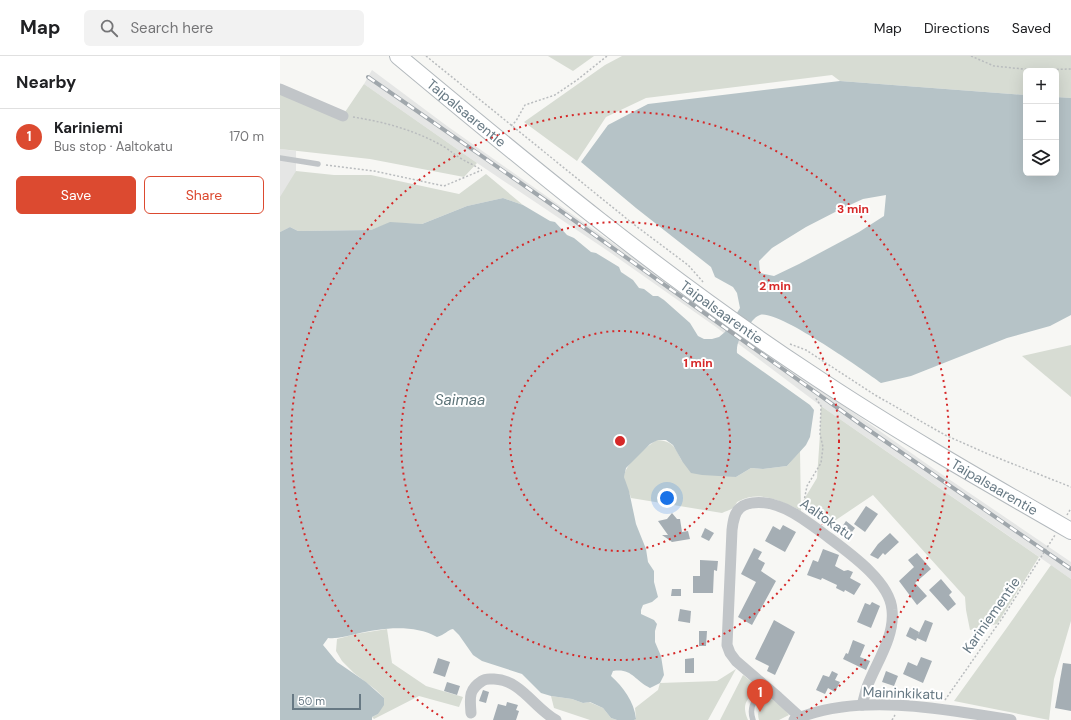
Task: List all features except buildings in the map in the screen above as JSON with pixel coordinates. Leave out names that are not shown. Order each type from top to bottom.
[{"type":"main road","name":"Taipalsaarentie","points":[[398,56],[502,143],[611,231],[721,312],[807,372],[868,411],[1064,527]]},
{"type":"street","points":[[280,89],[343,116]]},
{"type":"street","name":"Aaltokatu","points":[[797,719],[778,696],[736,661],[730,653],[727,645],[732,530],[734,516],[741,507],[754,502],[778,505],[804,520],[858,560],[879,582],[888,596],[892,609],[891,628],[885,646],[866,689],[862,705]]},
{"type":"street","points":[[471,713],[470,695],[475,685],[485,679],[501,679],[518,688],[549,716],[556,720]]},
{"type":"street","name":"Maininkikatu","points":[[797,719],[816,712],[862,705],[939,708],[1011,720]]},
{"type":"lane","points":[[280,158],[318,164]]},
{"type":"lane","points":[[752,720],[751,709],[757,697],[763,693],[778,696]]},
{"type":"path","points":[[426,56],[632,223],[688,265],[707,287]]},
{"type":"path","points":[[511,126],[516,121],[525,105],[554,95],[588,72],[607,56]]},
{"type":"path","points":[[971,56],[994,66],[1033,70],[1071,69]]},
{"type":"path","points":[[318,164],[374,171],[444,186],[481,170],[446,148],[414,132],[376,121],[343,116]]},
{"type":"path","points":[[784,342],[806,350],[875,395],[945,435],[1071,487]]},
{"type":"path","points":[[804,520],[803,504],[807,486],[821,463],[823,447],[820,434],[821,406],[815,397]]},
{"type":"path","name":"Kariniementie","points":[[939,708],[1004,617],[1064,527],[1071,508]]},
{"type":"path","points":[[888,715],[896,715],[892,720]]},
{"type":"shaded area","points":[[548,56],[594,56],[573,71]]},
{"type":"shaded area","points":[[622,56],[1071,56],[1071,98],[1059,97],[1059,68],[1023,68],[1023,95],[840,81],[832,75],[646,98],[606,117],[577,161],[524,122],[605,65]]},
{"type":"shaded area","points":[[372,70],[447,126],[743,335],[934,469],[1071,562],[1071,579],[821,406],[716,327],[608,251],[477,163],[364,84]]},
{"type":"shaded area","points":[[364,84],[477,163],[464,177],[370,159],[280,149],[280,89],[343,115]]},
{"type":"shaded area","points":[[280,149],[296,151],[296,171],[290,227],[280,232]]},
{"type":"shaded area","points":[[296,171],[334,175],[371,175],[459,194],[486,174],[523,205],[503,198],[467,206],[422,224],[390,223],[371,230],[298,231],[290,227],[280,232],[280,197]]},
{"type":"shaded area","points":[[1071,345],[1071,397],[1022,356]]},
{"type":"shaded area","points":[[821,406],[1039,557],[997,624],[970,630],[965,597],[873,495],[830,524],[803,501],[817,478]]},
{"type":"shaded area","points":[[657,440],[671,444],[682,461],[736,477],[751,468],[763,469],[787,466],[800,451],[801,511],[771,498],[763,497],[747,498],[739,501],[733,508],[722,513],[631,498],[624,479],[625,472],[637,456]]},
{"type":"shaded area","points":[[1051,565],[1071,579],[1071,621],[1054,679],[1049,720],[954,701],[1006,629]]},
{"type":"shaded area","points":[[387,629],[392,663],[426,686],[463,697],[459,707],[419,696],[374,719],[372,717],[378,714],[384,698],[342,661],[336,651],[337,639]]},
{"type":"shaded area","points":[[736,669],[708,720],[634,720],[636,718],[635,708],[658,690],[660,683],[717,681]]},
{"type":"shaded area","points":[[743,675],[761,689],[749,698],[745,705],[748,720],[720,720]]},
{"type":"shaded area","points":[[551,696],[572,699],[583,703],[589,702],[603,708],[611,718],[617,720],[590,720],[554,708]]},
{"type":"shaded area","points":[[771,699],[781,705],[789,715],[779,720],[759,720],[758,713],[760,707],[764,702]]},
{"type":"water","name":"Saimaa","points":[[840,81],[1023,95],[1023,176],[1059,176],[1059,97],[1071,98],[1071,315],[1050,326],[1007,338],[911,376],[881,383],[820,342],[784,321],[769,316],[760,315],[754,319],[739,339],[737,353],[810,405],[814,410],[810,437],[806,445],[787,466],[763,469],[751,468],[736,477],[691,473],[673,445],[666,440],[658,440],[650,444],[626,468],[624,477],[629,491],[636,524],[646,549],[648,562],[654,571],[654,582],[658,597],[652,602],[643,605],[641,614],[654,620],[657,624],[655,631],[655,642],[661,656],[664,675],[660,683],[650,688],[625,671],[613,671],[611,676],[620,685],[630,700],[636,719],[617,720],[611,718],[603,708],[590,702],[583,703],[572,699],[541,693],[522,674],[482,661],[473,655],[453,629],[437,637],[418,630],[397,628],[376,630],[339,638],[328,638],[323,645],[337,662],[366,682],[384,698],[384,705],[378,714],[372,717],[372,720],[280,720],[280,232],[290,227],[298,231],[371,230],[390,222],[422,224],[467,206],[503,198],[523,205],[550,221],[555,222],[567,235],[574,238],[591,252],[596,253],[619,267],[621,272],[633,280],[639,288],[644,289],[653,296],[658,296],[664,300],[690,323],[698,336],[704,339],[719,337],[725,332],[740,308],[737,293],[733,287],[715,277],[711,267],[636,208],[581,162],[608,125],[648,104]],"holes":[[[886,195],[884,216],[859,232],[774,276],[760,273],[759,261],[772,248],[806,227],[841,209],[863,199]]]},
{"type":"railway","points":[[368,77],[558,209],[863,426],[1071,569]]},
{"type":"place","name":"Kariniemi","points":[[760,712]]}]
